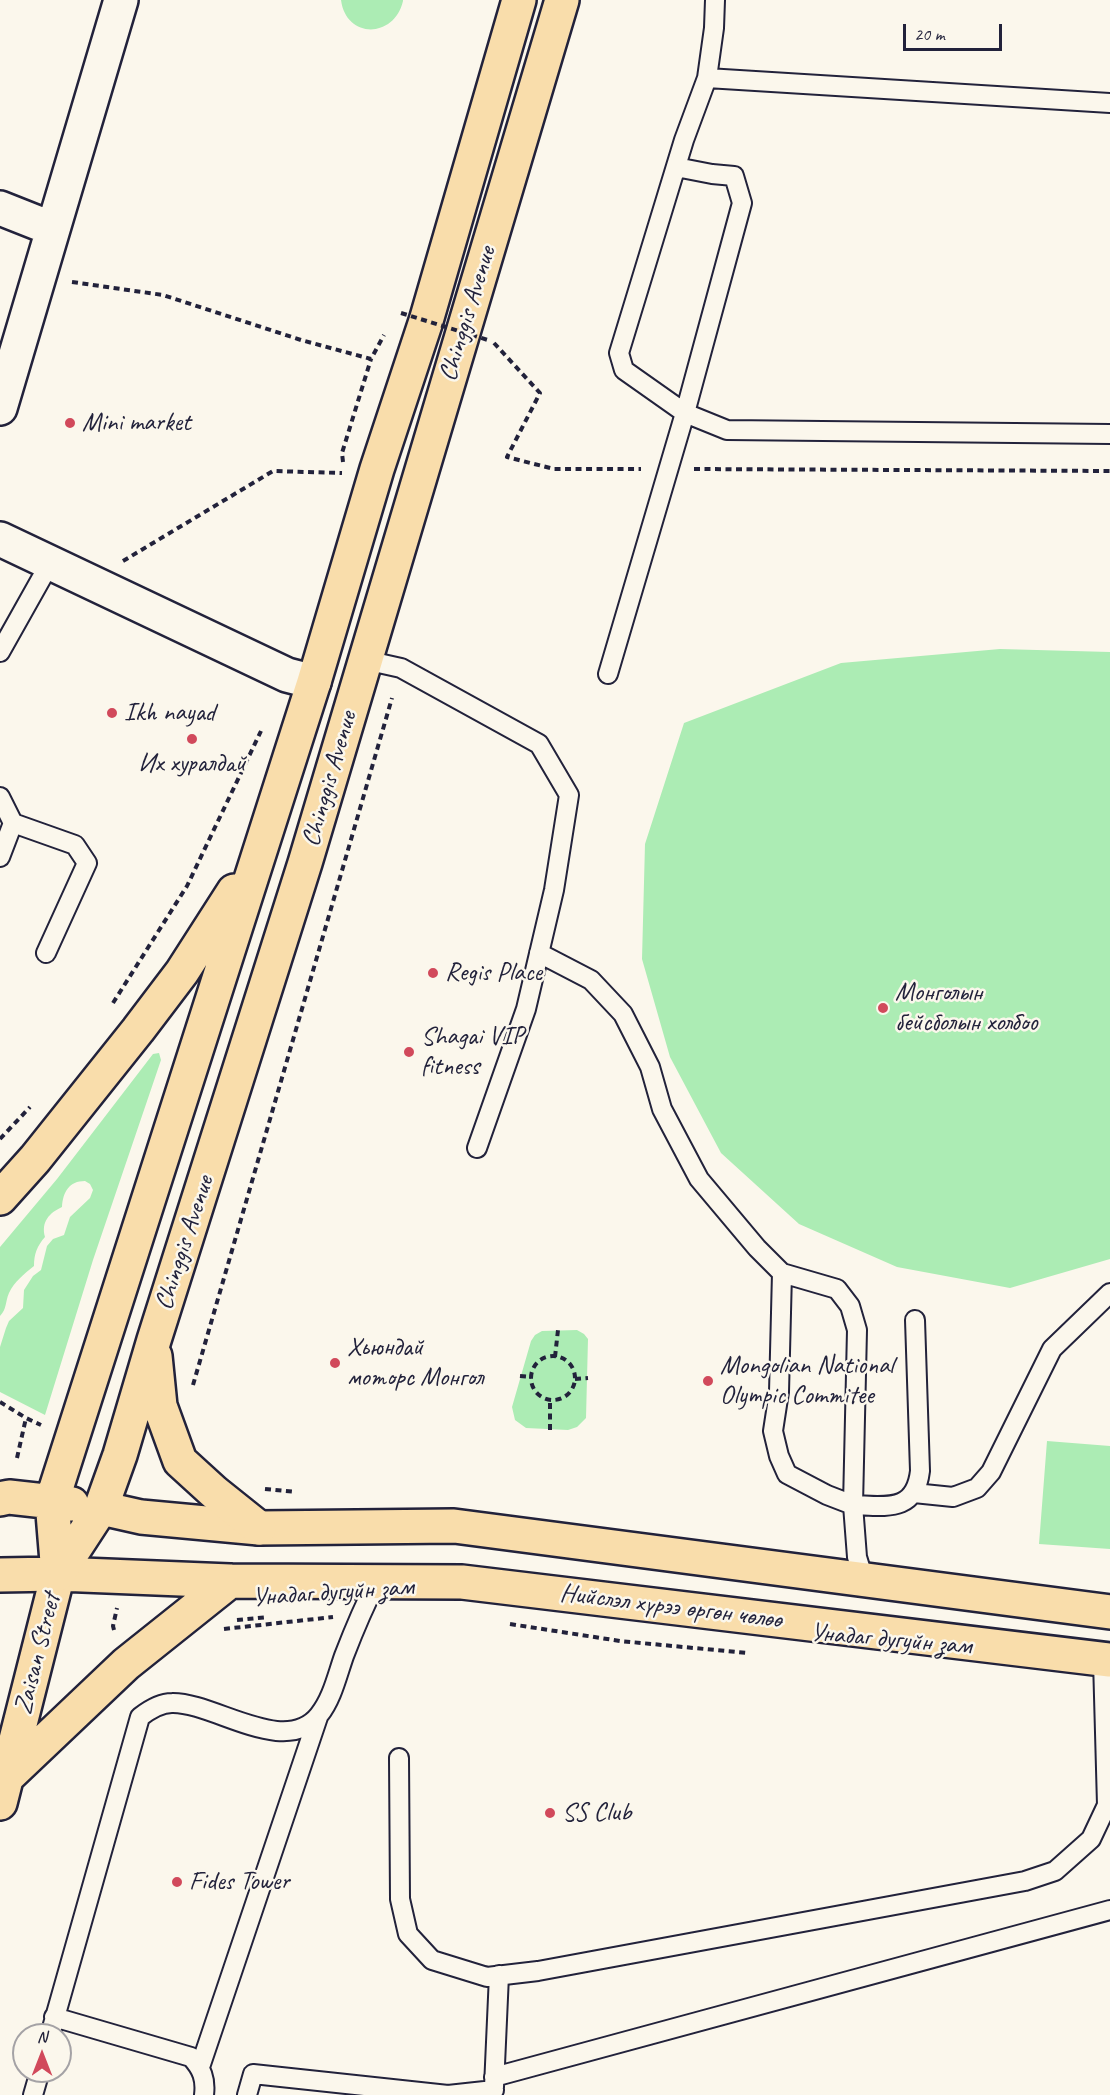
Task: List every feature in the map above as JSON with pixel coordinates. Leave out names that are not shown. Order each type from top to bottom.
[{"type":"main road","name":"Chinggis Avenue","points":[[52,1501],[314,682],[377,470],[426,321],[519,0]]},
{"type":"main road","name":"Chinggis Avenue","points":[[58,1574],[101,1508],[120,1455],[154,1340],[305,863],[562,0]]},
{"type":"main road","points":[[0,1198],[64,1123],[182,972],[259,851]]},
{"type":"main road","points":[[154,1340],[160,1406],[180,1461],[258,1528]]},
{"type":"main road","points":[[0,1498],[52,1501],[101,1508]]},
{"type":"main road","points":[[52,1501],[58,1574]]},
{"type":"main road","name":"Нийслэл хүрээ өргөн чөлөө","points":[[101,1508],[141,1516],[258,1528],[454,1526],[1110,1612]]},
{"type":"main road","name":"Нийслэл хүрээ өргөн чөлөө","points":[[0,1575],[58,1574],[230,1581],[462,1582],[1106,1660]]},
{"type":"main road","name":"Zaisan Street","points":[[4,1790],[58,1574]]},
{"type":"main road","points":[[4,1790],[126,1664],[230,1581]]},
{"type":"street","points":[[0,408],[121,0]]},
{"type":"street","points":[[0,208],[53,229]]},
{"type":"street","points":[[0,539],[287,675],[314,682]]},
{"type":"lane","points":[[715,0],[714,28],[707,78],[676,166],[618,353],[624,370],[685,413],[727,430],[1110,434]]},
{"type":"lane","points":[[707,78],[1110,102]]},
{"type":"lane","points":[[608,674],[685,413],[742,203],[734,176],[676,166]]},
{"type":"lane","points":[[0,652],[50,562]]},
{"type":"lane","points":[[365,660],[401,668],[539,744],[569,795],[554,890],[526,1009],[477,1148]]},
{"type":"lane","points":[[0,797],[13,823],[75,844],[87,863],[46,952]]},
{"type":"lane","points":[[0,857],[13,823]]},
{"type":"lane","points":[[539,953],[591,980],[623,1014],[650,1066],[662,1109],[699,1179],[757,1248],[782,1273],[837,1289],[850,1306],[857,1330],[853,1505],[857,1557],[864,1580]]},
{"type":"lane","points":[[782,1273],[778,1392],[773,1431],[779,1456],[787,1474],[853,1505],[882,1506],[901,1503],[910,1498],[919,1485],[915,1320]]},
{"type":"lane","points":[[914,1493],[953,1497],[977,1488],[991,1472],[1052,1348],[1110,1293]]},
{"type":"lane","points":[[200,2067],[318,1717],[327,1703],[359,1615],[377,1581]]},
{"type":"lane","points":[[399,1758],[400,1899],[408,1934],[432,1960],[487,1977],[538,1971],[1013,1883],[1055,1871],[1092,1839],[1107,1805],[1106,1660]]},
{"type":"lane","points":[[53,2023],[140,1717],[152,1708],[171,1703],[189,1705],[247,1725],[282,1731],[302,1728],[318,1717]]},
{"type":"lane","points":[[248,2095],[253,2074],[448,2095],[494,2088],[1110,1910]]},
{"type":"lane","points":[[494,2088],[498,1975]]},
{"type":"lane","points":[[54,2017],[192,2057],[200,2067],[205,2080],[204,2095]]},
{"type":"path","points":[[39,277],[163,296],[371,359],[388,326]]},
{"type":"path","points":[[395,320],[401,313],[492,341],[488,352]]},
{"type":"path","points":[[90,582],[273,471],[343,473]]},
{"type":"path","points":[[192,1389],[401,668]]},
{"type":"path","points":[[113,1004],[187,886],[262,728]]},
{"type":"path","points":[[0,1139],[36,1101]]},
{"type":"path","points":[[0,1130],[6,1133]]},
{"type":"path","points":[[555,1357],[558,1330]]},
{"type":"path","points":[[555,1357],[567,1361],[572,1366],[575,1379],[574,1386],[564,1397],[550,1400],[538,1395],[534,1390],[531,1377],[533,1370],[542,1360],[555,1357]]},
{"type":"path","points":[[520,1376],[531,1377]]},
{"type":"path","points":[[575,1379],[588,1378]]},
{"type":"path","points":[[550,1400],[550,1430]]},
{"type":"path","points":[[0,1402],[26,1419],[43,1425]]},
{"type":"path","points":[[17,1458],[26,1419]]},
{"type":"path","points":[[113,1626],[117,1607]]},
{"type":"path","name":"Унадаг дугуйн зам","points":[[227,1621],[272,1617]]},
{"type":"green space","points":[[341,0],[403,1],[398,13],[390,22],[381,28],[370,29],[352,22],[345,13]]},
{"type":"green space","name":"Монголын бейсболын холбоо","points":[[1000,649],[1110,652],[1110,1259],[1010,1288],[897,1267],[799,1224],[721,1153],[670,1057],[642,959],[645,844],[684,723],[841,663]]},
{"type":"green space","points":[[159,1053],[161,1060],[93,1260],[45,1415],[0,1392],[0,1347],[9,1321],[23,1308],[24,1290],[33,1276],[41,1270],[47,1246],[53,1239],[64,1235],[70,1217],[90,1198],[93,1190],[90,1184],[85,1181],[75,1183],[65,1192],[62,1207],[53,1212],[45,1222],[45,1237],[36,1250],[34,1266],[14,1285],[0,1316],[0,1247],[57,1179],[153,1054]]},
{"type":"green space","points":[[577,1330],[588,1339],[586,1418],[577,1427],[568,1430],[526,1428],[515,1420],[512,1407],[531,1341],[542,1331]]},
{"type":"green space","points":[[1047,1441],[1110,1446],[1110,1549],[1039,1544]]},
{"type":"place","name":"Mini market","points":[[70,423]]},
{"type":"place","name":"Ikh nayad","points":[[112,713]]},
{"type":"place","name":"Их хуралдай","points":[[192,739]]},
{"type":"place","name":"Regis Place","points":[[433,973]]},
{"type":"place","name":"Монголын бейсболын холбоо","points":[[883,1008]]},
{"type":"place","name":"Shagai VIP fitness","points":[[409,1052]]},
{"type":"place","name":"Хьюндай моторс Монгол","points":[[335,1363]]},
{"type":"place","name":"Mongolian National Olympic Commitee","points":[[708,1381]]},
{"type":"place","name":"SS Club","points":[[550,1813]]},
{"type":"place","name":"Fides Tower","points":[[177,1882]]}]
